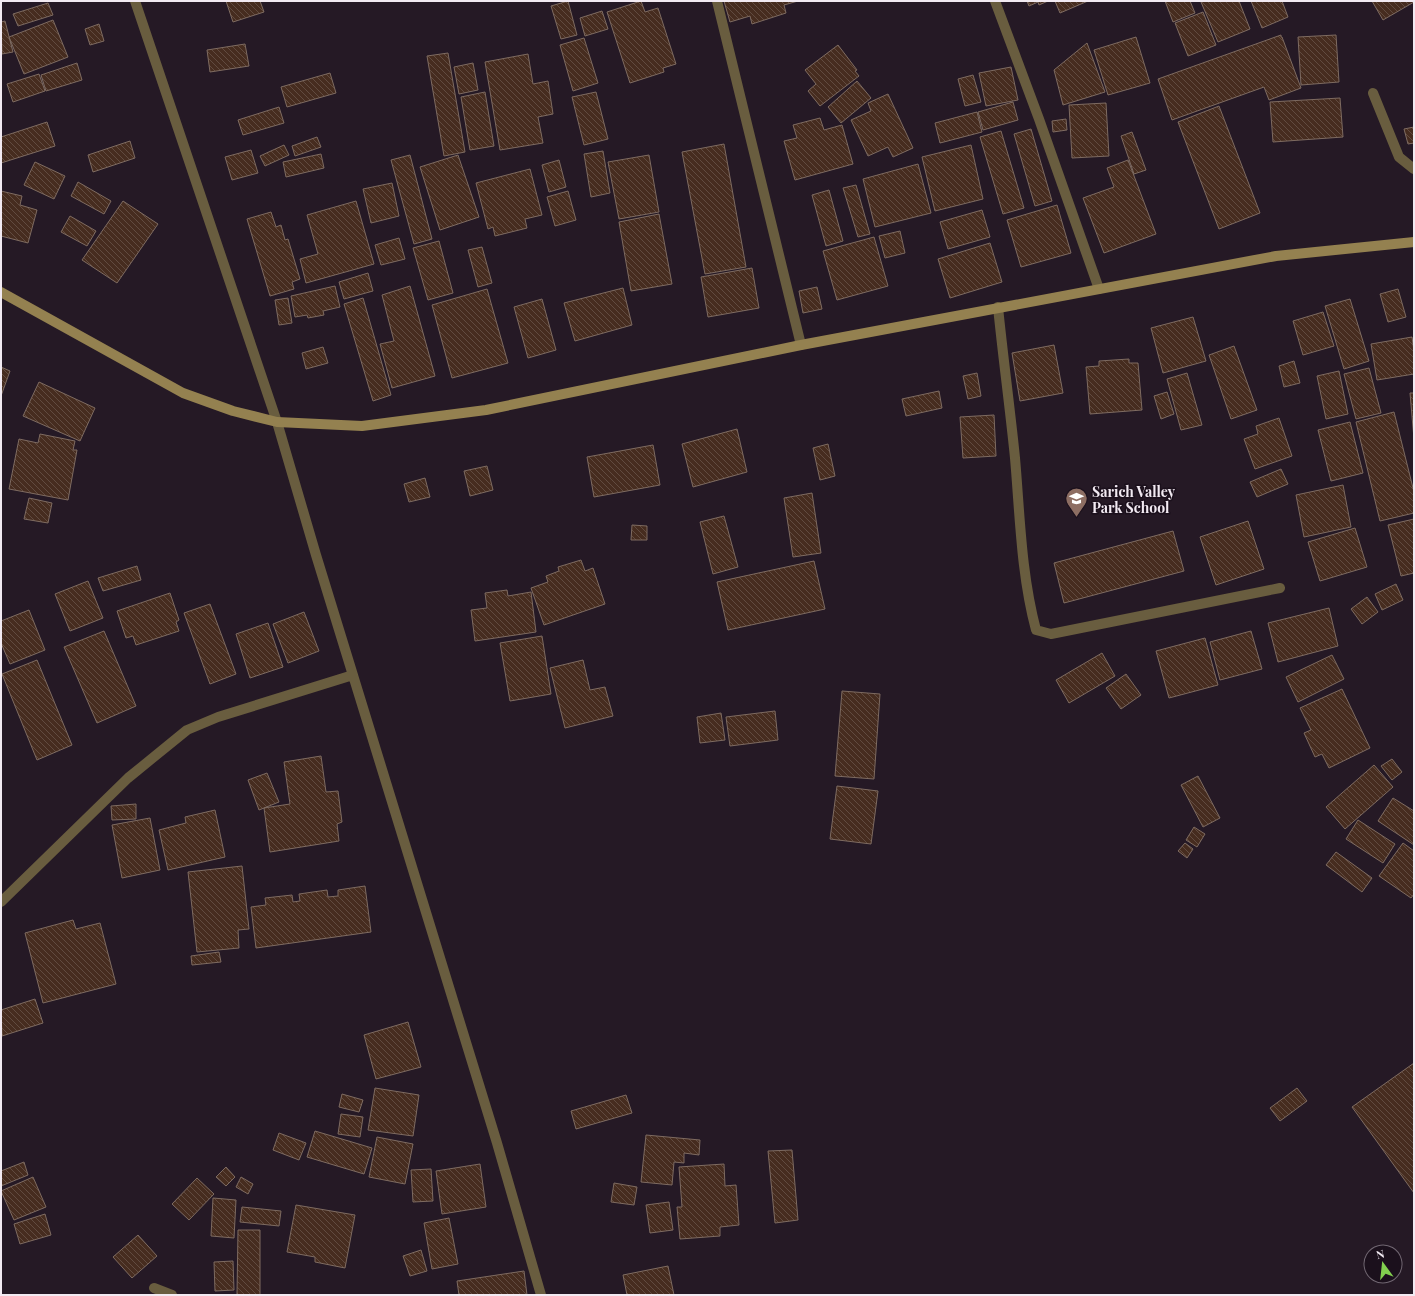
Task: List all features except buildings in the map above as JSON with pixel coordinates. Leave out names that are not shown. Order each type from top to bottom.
[{"type":"street","points":[[135,1],[277,422],[497,1143],[541,1295]]},
{"type":"street","points":[[718,1],[801,345]]},
{"type":"street","points":[[995,1],[1039,119],[1099,289]]},
{"type":"street","points":[[1374,93],[1399,157],[1414,169]]},
{"type":"street","points":[[1,292],[183,393],[233,411],[277,422],[362,426],[486,410],[801,345],[1276,256],[1414,242]]},
{"type":"street","points":[[998,307],[1029,605],[1036,630],[1051,634],[1280,588]]},
{"type":"street","points":[[1,902],[128,778],[187,730],[218,717],[353,675]]},
{"type":"street","points":[[154,1288],[172,1295]]},
{"type":"place","name":"Sarich Valley Park School","points":[[1076,518]]}]
